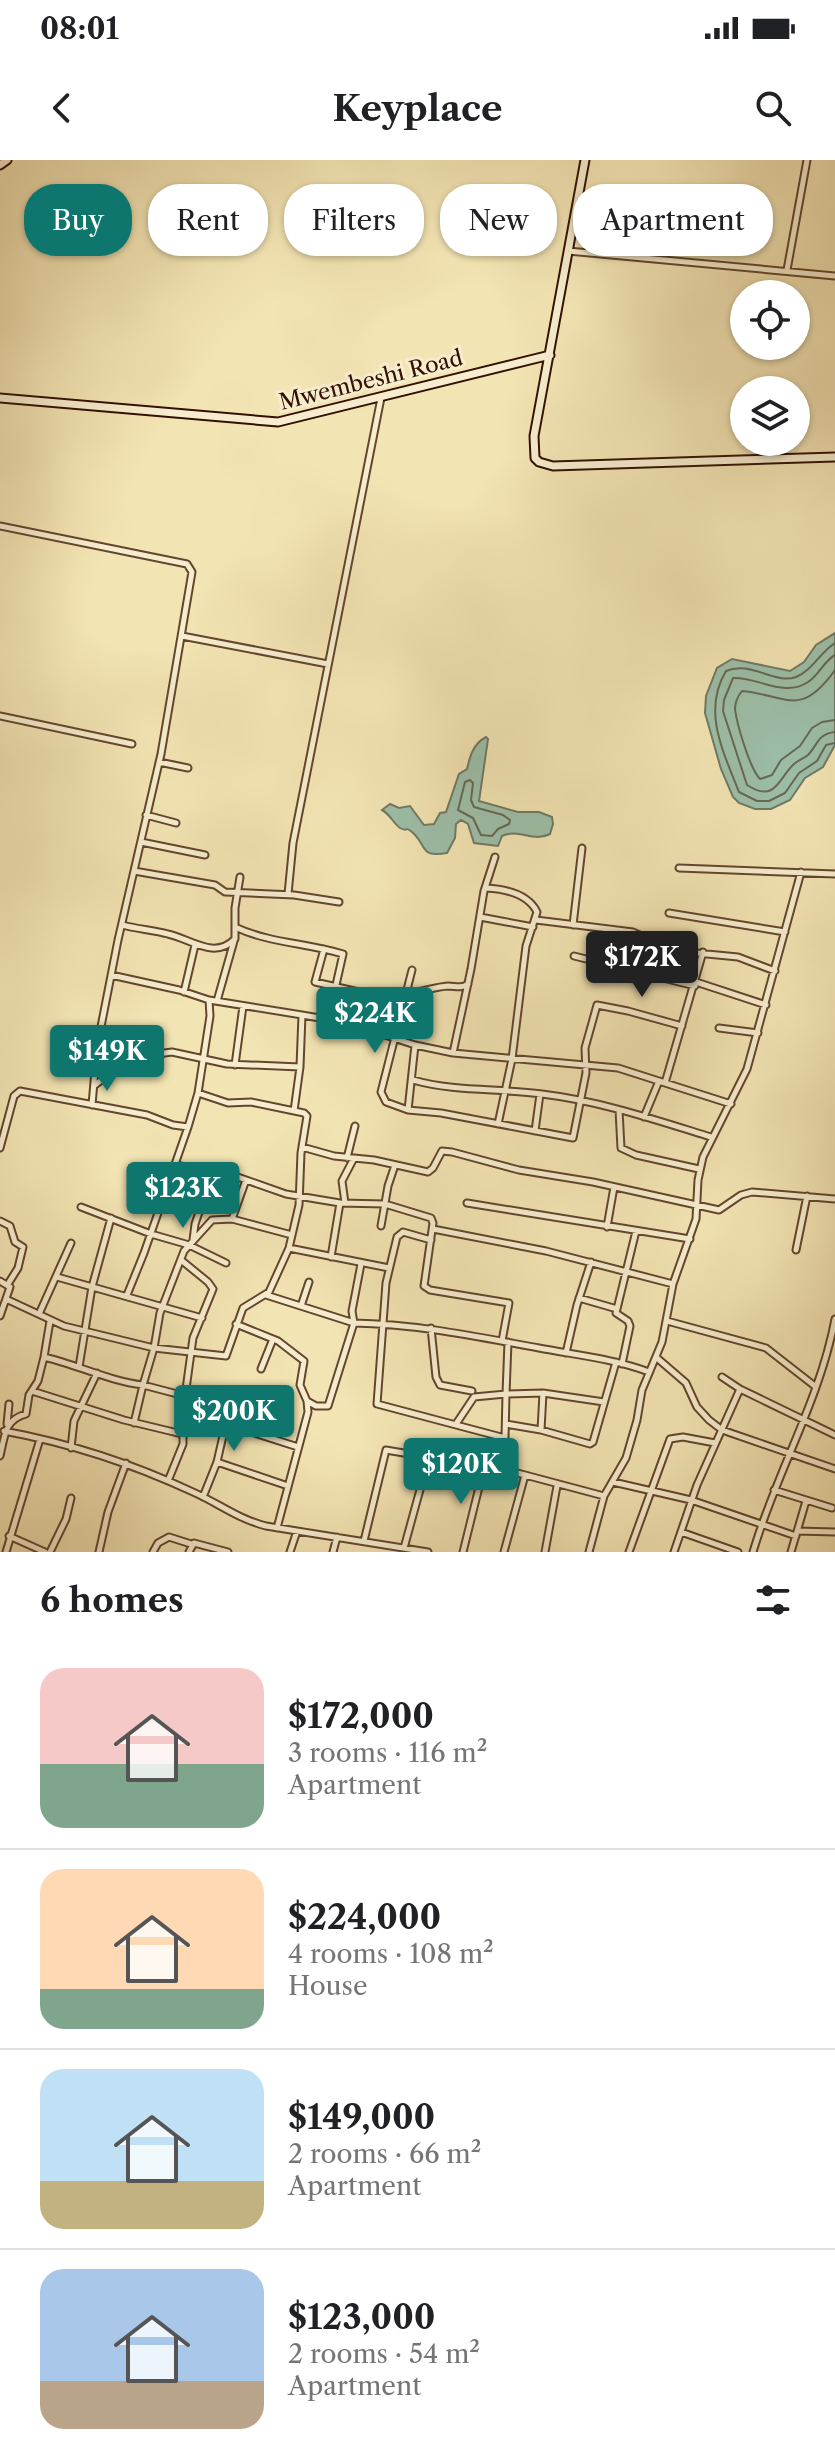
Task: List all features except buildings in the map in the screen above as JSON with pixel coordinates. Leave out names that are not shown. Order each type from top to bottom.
[{"type":"street","points":[[0,165],[7,160]]},
{"type":"street","points":[[585,160],[533,450],[535,458],[544,464],[835,457]]},
{"type":"street","points":[[787,270],[807,160]]},
{"type":"street","points":[[568,251],[835,276]]},
{"type":"street","name":"Mwembeshi Road","points":[[0,398],[267,423],[287,421],[550,355]]},
{"type":"street","points":[[288,894],[289,867],[381,398]]},
{"type":"street","points":[[0,526],[187,564],[192,572],[159,762],[95,1058],[92,1105]]},
{"type":"street","points":[[182,636],[328,664]]},
{"type":"street","points":[[0,716],[132,744]]},
{"type":"street","points":[[159,762],[188,768]]},
{"type":"street","points":[[146,815],[176,823]]},
{"type":"street","points":[[141,842],[205,855]]},
{"type":"street","points":[[573,925],[582,848]]},
{"type":"street","points":[[453,1053],[495,857]]},
{"type":"street","points":[[679,868],[835,874]]},
{"type":"street","points":[[134,871],[215,885],[225,892],[288,894],[339,902]]},
{"type":"street","points":[[589,1552],[604,1496],[626,1458],[642,1390],[657,1358],[673,1284],[690,1239],[697,1205],[699,1169],[711,1137],[747,1069],[801,872]]},
{"type":"street","points":[[217,1001],[234,941],[240,877]]},
{"type":"street","points":[[486,888],[523,897],[536,908],[536,920],[526,946],[512,1059],[498,1124]]},
{"type":"street","points":[[669,913],[785,932]]},
{"type":"street","points":[[480,917],[533,927]]},
{"type":"street","points":[[536,920],[633,932],[676,951],[738,957],[775,971]]},
{"type":"street","points":[[122,925],[173,935],[195,945],[216,949],[234,941]]},
{"type":"street","points":[[235,927],[343,956],[336,985]]},
{"type":"street","points":[[184,992],[195,945]]},
{"type":"street","points":[[324,949],[315,982],[403,1002]]},
{"type":"street","points":[[644,1117],[662,1082],[703,952]]},
{"type":"street","points":[[574,956],[695,984],[766,1005]]},
{"type":"street","points":[[412,970],[381,1092],[386,1102],[408,1110],[430,1111],[573,1138],[586,1066],[585,1048],[597,1005],[682,1026]]},
{"type":"street","points":[[111,975],[209,1000],[349,1023],[394,1039],[453,1053],[618,1068],[731,1104]]},
{"type":"street","points":[[406,993],[450,986],[462,988],[469,984]]},
{"type":"street","points":[[127,1295],[151,1234],[198,1093],[210,1016],[209,1000]]},
{"type":"street","points":[[235,1065],[243,1006]]},
{"type":"street","points":[[294,1111],[302,1015]]},
{"type":"street","points":[[719,1028],[758,1033]]},
{"type":"street","points":[[408,1110],[415,1045]]},
{"type":"street","points":[[95,1085],[116,1069],[121,1059],[172,1052],[235,1065],[300,1067]]},
{"type":"street","points":[[413,1080],[462,1089],[506,1090],[580,1101],[711,1137]]},
{"type":"street","points":[[0,1148],[16,1092],[53,1095],[188,1127]]},
{"type":"street","points":[[6,1299],[50,1321],[154,1348],[226,1356],[246,1304],[266,1295],[289,1248],[300,1197],[306,1113],[251,1102],[228,1103],[198,1093]]},
{"type":"street","points":[[535,1131],[540,1094]]},
{"type":"street","points":[[619,1110],[621,1148],[636,1155],[699,1169]]},
{"type":"street","points":[[331,1257],[342,1203],[342,1181],[350,1158],[355,1126]]},
{"type":"street","points":[[302,1147],[428,1172],[442,1151],[452,1152],[519,1170],[722,1210],[737,1197],[752,1192],[835,1199]]},
{"type":"street","points":[[175,1165],[186,1167],[198,1175],[232,1175],[261,1187],[300,1197],[342,1203],[385,1204],[431,1218],[433,1229],[426,1264],[426,1288],[509,1303],[505,1342],[506,1424],[498,1469]]},
{"type":"street","points":[[381,1226],[395,1165]]},
{"type":"street","points":[[134,1423],[163,1307],[191,1243],[212,1174]]},
{"type":"street","points":[[232,1219],[246,1180]]},
{"type":"street","points":[[607,1227],[614,1187]]},
{"type":"street","points":[[796,1250],[807,1196]]},
{"type":"street","points":[[467,1203],[690,1239]]},
{"type":"street","points":[[81,1207],[151,1234],[191,1243],[226,1263]]},
{"type":"street","points":[[79,1367],[92,1287],[111,1218]]},
{"type":"street","points":[[191,1243],[212,1220],[232,1219],[292,1235]]},
{"type":"street","points":[[0,1221],[10,1226],[15,1242],[23,1247],[18,1268],[8,1284],[10,1287],[0,1316]]},
{"type":"street","points":[[433,1229],[591,1262],[673,1284]]},
{"type":"street","points":[[506,1424],[590,1444],[593,1442],[630,1326],[628,1321],[617,1316],[617,1309],[636,1231]]},
{"type":"street","points":[[431,1240],[400,1233],[389,1268],[377,1404],[505,1438]]},
{"type":"street","points":[[39,1314],[71,1243]]},
{"type":"street","points":[[289,1248],[389,1268]]},
{"type":"street","points":[[168,1481],[183,1444],[185,1396],[195,1332],[212,1296],[212,1285],[181,1260]]},
{"type":"street","points":[[566,1353],[591,1262]]},
{"type":"street","points":[[307,1401],[316,1406],[328,1406],[354,1323],[352,1311],[361,1264]]},
{"type":"street","points":[[57,1277],[202,1318]]},
{"type":"street","points":[[0,1281],[8,1284]]},
{"type":"street","points":[[301,1306],[309,1282]]},
{"type":"street","points":[[266,1295],[354,1323],[431,1328],[619,1363],[649,1372]]},
{"type":"street","points":[[579,1297],[617,1309]]},
{"type":"street","points":[[753,1552],[828,1354],[835,1319]]},
{"type":"street","points":[[6,1428],[18,1416],[26,1414],[44,1357],[50,1321]]},
{"type":"street","points":[[667,1321],[766,1348],[816,1387]]},
{"type":"street","points":[[236,1324],[273,1339],[303,1359],[300,1385],[307,1401],[307,1420],[277,1528]]},
{"type":"street","points":[[431,1328],[436,1377],[440,1385],[472,1391]]},
{"type":"street","points":[[261,1369],[273,1339]]},
{"type":"street","points":[[44,1357],[117,1381],[185,1396]]},
{"type":"street","points":[[657,1358],[681,1377],[690,1388],[697,1407],[722,1430],[835,1469]]},
{"type":"street","points":[[71,1448],[74,1421],[97,1373]]},
{"type":"street","points":[[722,1377],[740,1389],[835,1435]]},
{"type":"street","points":[[674,1552],[691,1500],[740,1389]]},
{"type":"street","points":[[32,1391],[134,1423],[182,1434]]},
{"type":"street","points":[[456,1424],[474,1397],[543,1393],[604,1402]]},
{"type":"street","points":[[541,1430],[543,1393]]},
{"type":"street","points":[[203,1497],[217,1462],[231,1401]]},
{"type":"street","points":[[0,1456],[9,1404]]},
{"type":"street","points":[[226,1424],[298,1447]]},
{"type":"street","points":[[6,1428],[126,1463],[203,1497],[234,1516],[277,1528],[428,1552]]},
{"type":"street","points":[[629,1552],[670,1439],[683,1437],[715,1443]]},
{"type":"street","points":[[6,1552],[40,1439]]},
{"type":"street","points":[[364,1541],[384,1451],[388,1449],[498,1469],[604,1496]]},
{"type":"street","points":[[404,1548],[429,1457]]},
{"type":"street","points":[[217,1462],[288,1486]]},
{"type":"street","points":[[99,1552],[108,1512],[126,1463]]},
{"type":"street","points":[[463,1552],[484,1467]]},
{"type":"street","points":[[504,1552],[525,1475]]},
{"type":"street","points":[[613,1481],[691,1500],[797,1533],[835,1532]]},
{"type":"street","points":[[545,1552],[557,1486]]},
{"type":"street","points":[[774,1490],[832,1508]]},
{"type":"street","points":[[9,1536],[48,1552],[66,1519],[71,1498]]},
{"type":"street","points":[[791,1552],[806,1501]]},
{"type":"street","points":[[290,1552],[297,1531]]},
{"type":"street","points":[[681,1532],[738,1552]]},
{"type":"street","points":[[153,1552],[158,1543],[169,1537],[228,1552]]},
{"type":"street","points":[[333,1552],[337,1537]]},
{"type":"street","points":[[189,1552],[191,1544]]},
{"type":"water","points":[[835,633],[835,745],[823,767],[805,778],[790,800],[771,809],[755,809],[739,803],[733,797],[721,769],[705,713],[706,696],[717,668],[732,659],[790,671],[804,662],[816,645]]},
{"type":"water","points":[[486,737],[479,801],[552,817],[550,834],[538,837],[508,834],[502,836],[498,846],[474,843],[468,824],[461,820],[456,824],[455,838],[447,853],[432,854],[425,850],[412,832],[400,828],[382,810],[390,804],[399,808],[410,806],[424,825],[434,824],[440,813],[446,812],[459,774],[467,769],[475,747]]}]
